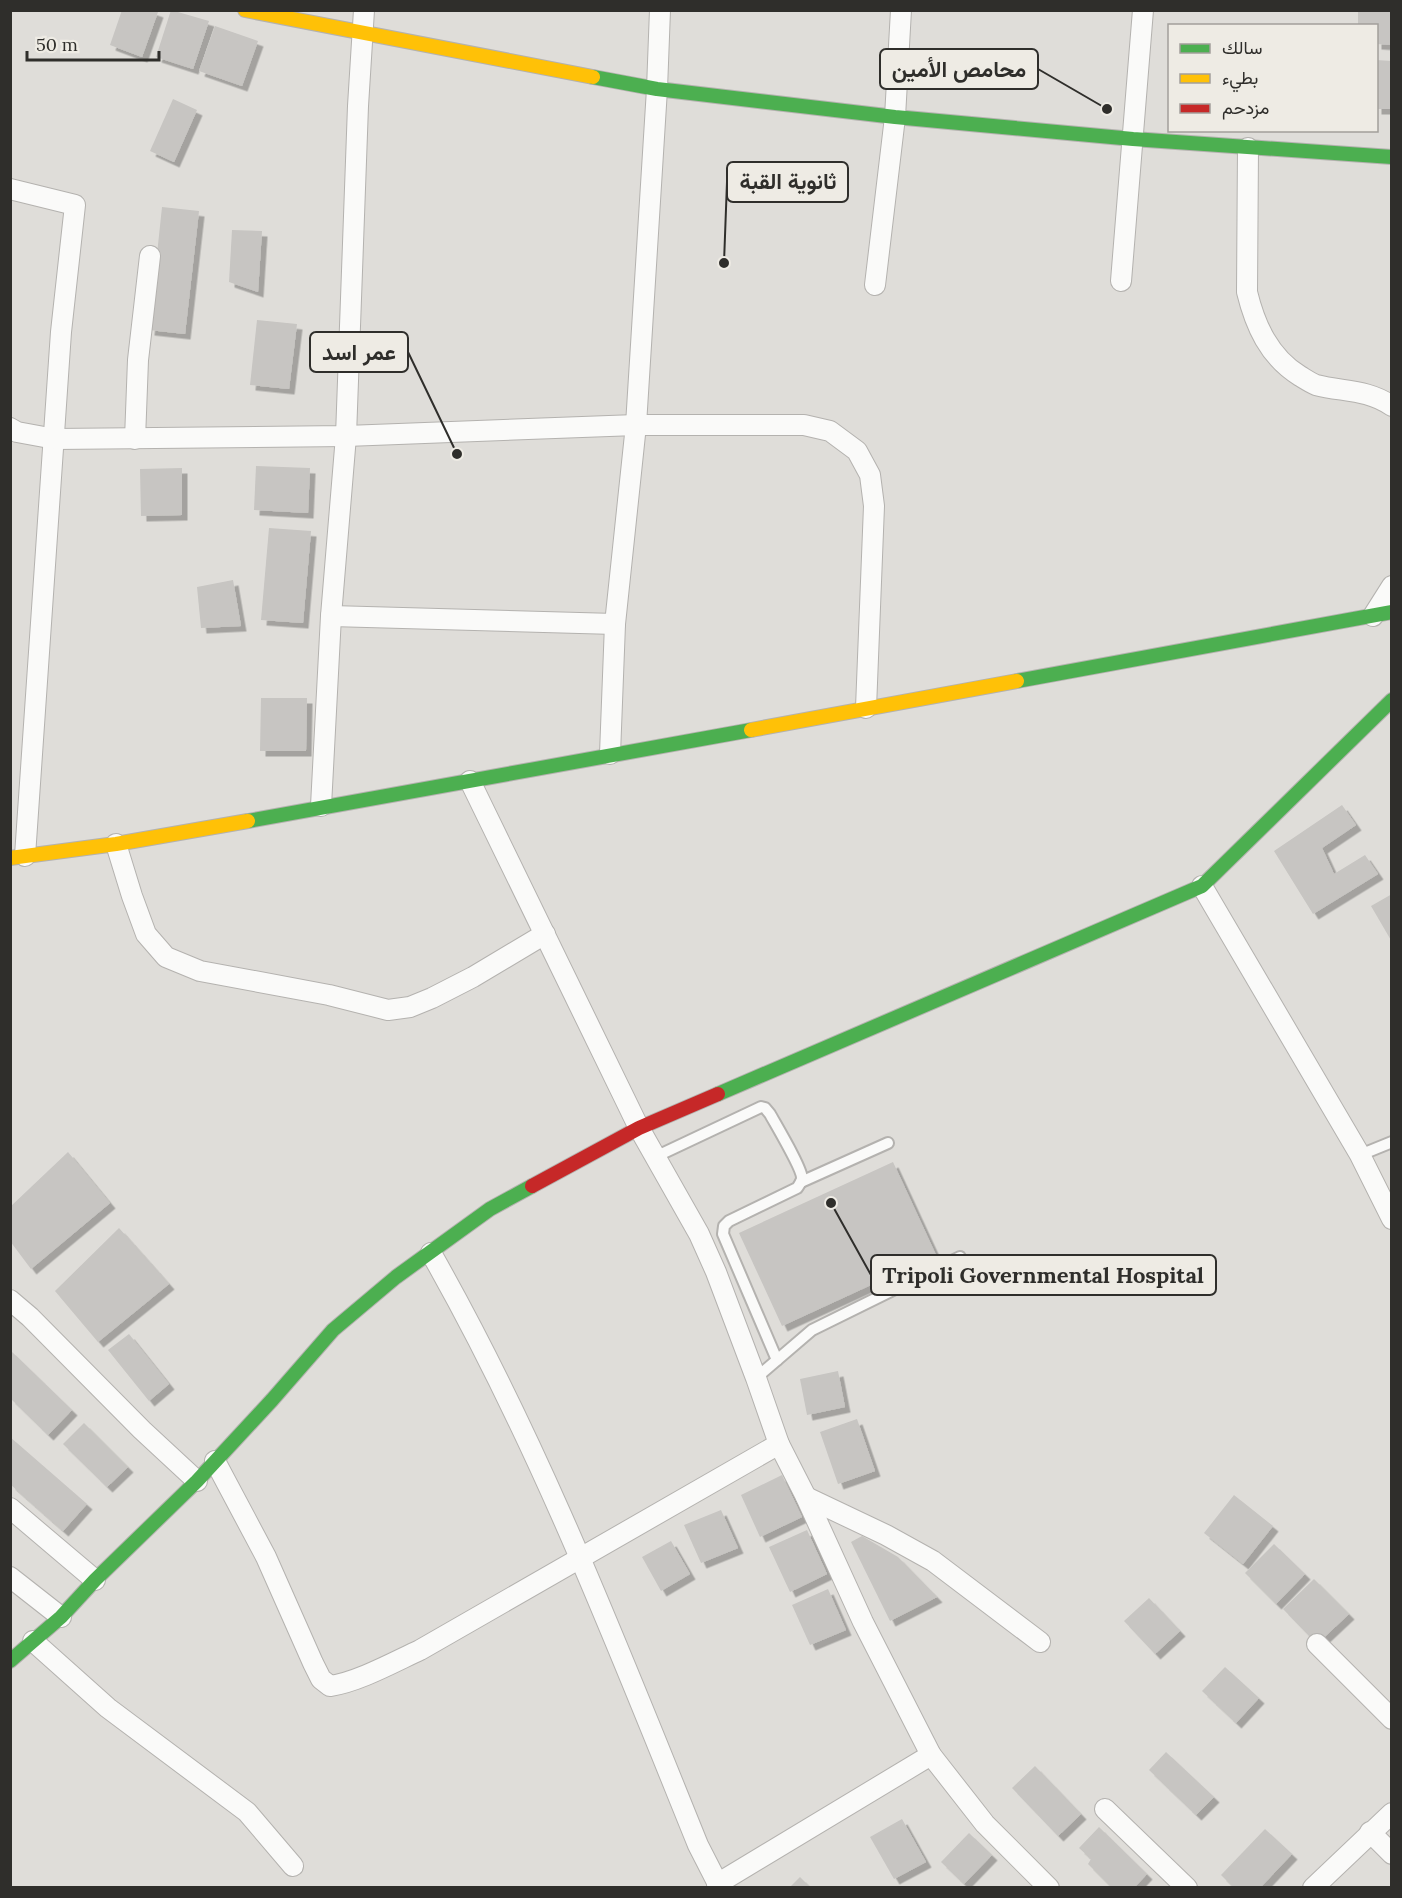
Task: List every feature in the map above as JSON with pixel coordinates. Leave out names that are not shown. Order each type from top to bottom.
[{"type":"main road","points":[[250,11],[657,89],[895,117],[1133,139],[1392,156]]},
{"type":"main road","points":[[18,857],[116,844],[470,781],[1382,614]]},
{"type":"main road","points":[[10,1661],[61,1617],[95,1580],[197,1481],[333,1330],[396,1277],[490,1209],[639,1128],[1202,886],[1392,700]]},
{"type":"street","points":[[321,806],[331,616],[346,436],[364,10]]},
{"type":"street","points":[[610,754],[615,624],[636,425],[660,10]]},
{"type":"street","points":[[875,285],[895,117],[901,10]]},
{"type":"street","points":[[1121,281],[1143,10]]},
{"type":"street","points":[[1248,148],[1247,292],[1252,314],[1262,335],[1274,353],[1291,370],[1315,385],[1355,390],[1381,398],[1392,406]]},
{"type":"street","points":[[10,189],[75,205],[61,332],[55,440],[18,857]]},
{"type":"street","points":[[135,439],[138,360],[150,256]]},
{"type":"street","points":[[13,431],[55,440],[346,436],[636,425],[804,425],[830,431],[857,451],[870,476],[874,506],[866,708]]},
{"type":"street","points":[[1382,614],[1392,586]]},
{"type":"street","points":[[331,616],[615,624]]},
{"type":"street","points":[[470,781],[639,1128],[699,1234],[716,1272],[779,1444],[931,1755],[985,1824],[1049,1887]]},
{"type":"street","points":[[116,844],[146,934],[166,957],[200,971],[329,995],[388,1010],[410,1007],[432,998],[473,977],[545,934]]},
{"type":"street","points":[[1202,886],[1360,1155],[1392,1219]]},
{"type":"street","points":[[431,1253],[471,1326],[579,1557],[698,1845],[718,1886],[931,1755]]},
{"type":"street","points":[[10,1300],[197,1481]]},
{"type":"street","points":[[215,1461],[266,1557],[321,1679],[330,1686],[348,1681],[420,1650],[779,1444]]},
{"type":"street","points":[[806,1497],[886,1535],[933,1561],[1040,1642]]},
{"type":"street","points":[[10,1508],[95,1580]]},
{"type":"street","points":[[10,1577],[61,1617]]},
{"type":"street","points":[[33,1641],[108,1708],[248,1812],[293,1866]]},
{"type":"street","points":[[1317,1644],[1392,1719]]},
{"type":"street","points":[[1105,1809],[1187,1887]]},
{"type":"street","points":[[1313,1887],[1392,1813]]},
{"type":"street","points":[[1370,1833],[1392,1854]]},
{"type":"lane","points":[[655,1157],[761,1107],[770,1114],[802,1178],[801,1182],[797,1188],[729,1221],[724,1226],[723,1234],[777,1360]]},
{"type":"lane","points":[[1360,1155],[1392,1142]]},
{"type":"lane","points":[[801,1182],[888,1143]]},
{"type":"lane","points":[[756,1378],[812,1330],[960,1257]]},
{"type":"building","points":[[122,10],[158,12],[142,57],[110,45]]},
{"type":"building","points":[[171,10],[209,21],[193,69],[156,57]]},
{"type":"building","points":[[1358,10],[1392,10],[1392,45],[1378,44],[1378,24],[1358,24]]},
{"type":"building","points":[[215,26],[258,41],[242,86],[199,71]]},
{"type":"building","points":[[1378,60],[1392,61],[1392,109],[1378,109]]},
{"type":"building","points":[[173,99],[197,110],[174,162],[150,151]]},
{"type":"building","points":[[162,207],[199,211],[185,334],[149,330]]},
{"type":"building","points":[[232,230],[262,231],[258,292],[229,282]]},
{"type":"building","points":[[257,320],[297,324],[289,389],[250,385]]},
{"type":"building","points":[[256,466],[310,468],[308,513],[254,510]]},
{"type":"building","points":[[182,468],[182,515],[141,516],[140,469]]},
{"type":"building","points":[[269,528],[311,531],[303,623],[261,620]]},
{"type":"building","points":[[233,580],[241,626],[201,628],[197,587]]},
{"type":"building","points":[[261,698],[307,698],[306,751],[260,751]]},
{"type":"building","points":[[1342,805],[1356,825],[1322,848],[1334,874],[1365,855],[1378,874],[1313,914],[1274,851]]},
{"type":"building","points":[[1392,894],[1392,942],[1371,906]]},
{"type":"building","points":[[68,1152],[110,1203],[31,1269],[10,1241],[10,1207]]},
{"type":"building","points":[[893,1162],[936,1255],[782,1326],[739,1233]]},
{"type":"building","points":[[119,1228],[169,1284],[98,1342],[55,1291]]},
{"type":"building","points":[[129,1334],[169,1384],[149,1401],[108,1350]]},
{"type":"building","points":[[10,1350],[72,1410],[48,1435],[10,1398]]},
{"type":"building","points":[[838,1371],[845,1407],[807,1415],[800,1379]]},
{"type":"building","points":[[857,1419],[875,1471],[838,1484],[820,1432]]},
{"type":"building","points":[[84,1423],[128,1467],[107,1487],[63,1444]]},
{"type":"building","points":[[10,1437],[87,1504],[63,1531],[10,1484]]},
{"type":"building","points":[[782,1475],[802,1517],[760,1537],[741,1495]]},
{"type":"building","points":[[1234,1495],[1273,1526],[1243,1564],[1204,1533]]},
{"type":"building","points":[[721,1510],[738,1548],[701,1563],[684,1525]]},
{"type":"building","points":[[807,1530],[827,1574],[790,1592],[769,1547]]},
{"type":"building","points":[[862,1536],[898,1557],[937,1597],[890,1621],[851,1542]]},
{"type":"building","points":[[671,1541],[690,1574],[661,1591],[642,1557]]},
{"type":"building","points":[[1274,1544],[1305,1574],[1276,1604],[1245,1573]]},
{"type":"building","points":[[1314,1579],[1349,1614],[1317,1644],[1283,1609]]},
{"type":"building","points":[[828,1589],[846,1630],[810,1645],[792,1605]]},
{"type":"building","points":[[1149,1598],[1180,1631],[1155,1654],[1124,1621]]},
{"type":"building","points":[[1225,1667],[1259,1698],[1236,1723],[1202,1691]]},
{"type":"building","points":[[1166,1752],[1214,1797],[1196,1815],[1149,1770]]},
{"type":"building","points":[[1035,1766],[1081,1814],[1058,1836],[1012,1788]]},
{"type":"building","points":[[902,1819],[926,1862],[894,1879],[870,1837]]},
{"type":"building","points":[[1099,1827],[1147,1874],[1134,1888],[1112,1888],[1088,1864],[1091,1859],[1079,1848]]},
{"type":"building","points":[[1265,1829],[1292,1854],[1260,1888],[1234,1888],[1221,1875]]},
{"type":"building","points":[[969,1833],[992,1855],[964,1884],[941,1862]]},
{"type":"building","points":[[800,1877],[811,1888],[789,1888]]},
{"type":"traffic: fast","points":[[593,77],[657,89],[895,117],[1133,139],[1392,157]]},
{"type":"traffic: fast","points":[[1017,681],[1392,612]]},
{"type":"traffic: fast","points":[[718,1094],[1202,886],[1392,700]]},
{"type":"traffic: fast","points":[[248,821],[751,730]]},
{"type":"traffic: fast","points":[[10,1661],[61,1617],[95,1580],[197,1481],[333,1330],[396,1277],[490,1209],[532,1186]]},
{"type":"traffic: slow","points":[[245,10],[593,77]]},
{"type":"traffic: slow","points":[[751,730],[1017,681]]},
{"type":"traffic: slow","points":[[10,858],[116,844],[248,821]]},
{"type":"traffic: jam","points":[[532,1186],[639,1128],[718,1094]]},
{"type":"place","name":"محامص الأمين","points":[[1107,109]]},
{"type":"place","name":"ثانوية القبة","points":[[724,263]]},
{"type":"place","name":"عمر اسد","points":[[457,454]]},
{"type":"place","name":"Tripoli Governmental Hospital","points":[[831,1203]]}]
